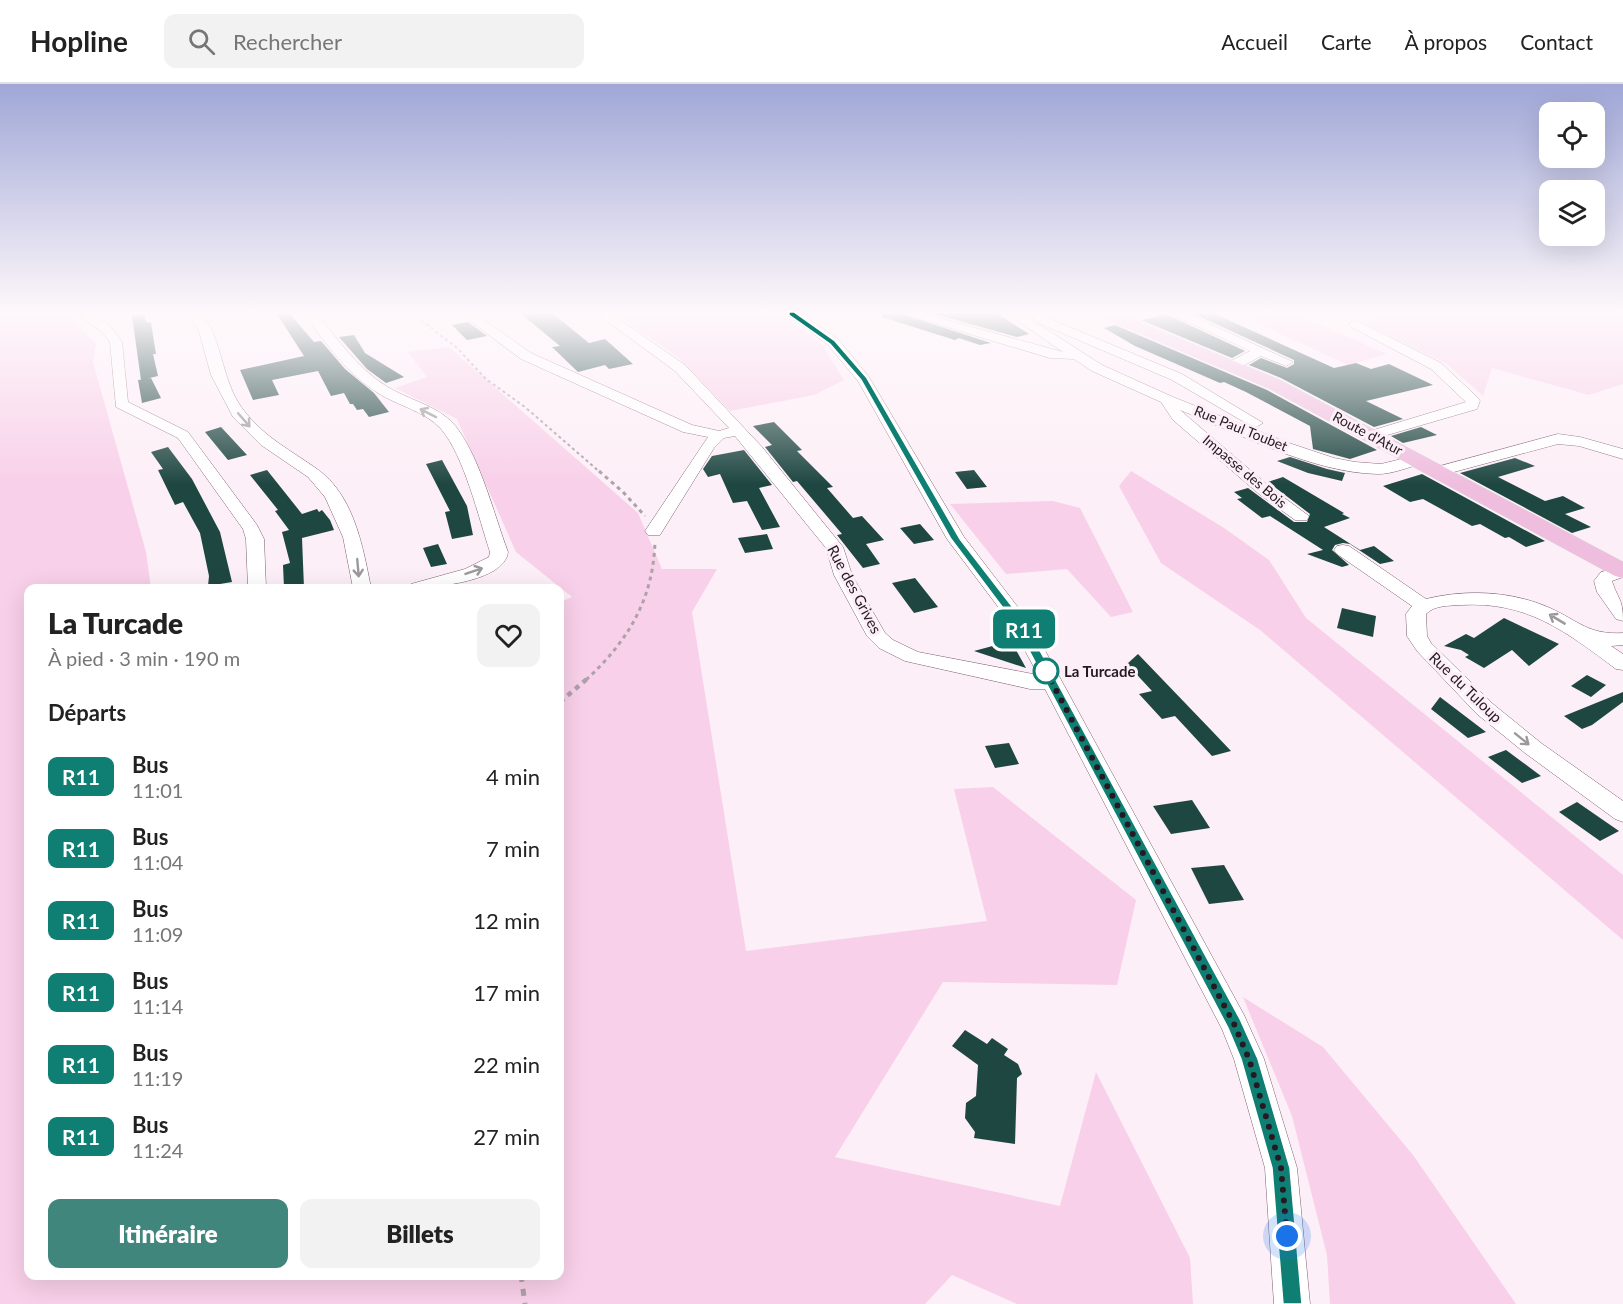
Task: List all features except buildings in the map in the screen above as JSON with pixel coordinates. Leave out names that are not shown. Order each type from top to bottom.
[{"type":"main road","name":"Route d'Atur","points":[[1244,370],[1372,435],[1623,571]]},
{"type":"street","points":[[118,370],[121,404],[183,435],[251,529],[255,539],[257,584]]},
{"type":"street","points":[[217,370],[238,414],[266,442],[315,474],[333,496],[352,537],[361,584]]},
{"type":"street","points":[[354,370],[383,391],[446,424],[458,442],[499,552],[498,557],[490,565],[431,584]]},
{"type":"street","points":[[557,370],[688,429],[728,433]]},
{"type":"street","name":"Rue des Grives","points":[[682,370],[728,433],[757,450],[795,501],[834,547],[843,575],[877,636],[886,644],[912,657],[1030,682],[1052,682]]},
{"type":"street","points":[[856,370],[864,380],[956,539],[1020,623],[1234,1024],[1249,1059],[1281,1168],[1292,1304]]},
{"type":"street","name":"Rue Paul Toubet","points":[[1105,370],[1168,400],[1310,455],[1342,465],[1370,469],[1391,468],[1418,460]]},
{"type":"street","points":[[1161,370],[1304,449],[1310,455]]},
{"type":"street","points":[[1372,435],[1472,406],[1473,401],[1440,370]]},
{"type":"street","name":"Impasse des Bois","points":[[1168,400],[1168,404],[1179,417],[1265,491],[1300,516]]},
{"type":"street","points":[[654,531],[708,445],[728,433]]},
{"type":"street","points":[[1439,471],[1558,439],[1580,442],[1623,454]]},
{"type":"street","points":[[1344,550],[1423,605],[1474,597],[1510,601],[1545,611],[1623,664]]},
{"type":"street","points":[[1623,571],[1607,576],[1603,580],[1606,592],[1623,615]]},
{"type":"street","name":"Rue du Tuloup","points":[[1423,605],[1416,614],[1417,636],[1424,647],[1485,709],[1533,748],[1623,813]]},
{"type":"street","points":[[1583,635],[1607,640],[1623,639]]},
{"type":"path","points":[[478,370],[486,379],[525,407],[623,492],[643,513],[654,531],[656,556],[648,595],[622,638],[584,684],[564,699]]},
{"type":"path","points":[[522,1280],[525,1304]]},
{"type":"shaded area","points":[[0,370],[95,370],[146,552],[150,584],[24,584],[24,1280],[564,1280],[564,600],[572,597],[564,591],[564,584],[556,584],[516,552],[457,419],[395,388],[427,377],[422,370],[475,370],[638,513],[662,569],[717,569],[692,612],[746,951],[987,921],[954,789],[993,787],[1136,900],[1117,985],[943,982],[835,1157],[1060,1206],[1096,1072],[1190,1258],[1193,1304],[1017,1304],[952,1275],[925,1304],[0,1304]]},
{"type":"shaded area","points":[[690,370],[838,370],[844,380],[814,395],[730,411]]},
{"type":"shaded area","points":[[1454,370],[1491,370],[1483,396]]},
{"type":"shaded area","points":[[1499,370],[1623,370],[1623,384],[1589,395]]},
{"type":"shaded area","points":[[1131,471],[1224,528],[1269,560],[1306,618],[1623,875],[1623,940],[1260,630],[1161,563],[1119,486]]},
{"type":"shaded area","points":[[1053,501],[1080,508],[1133,612],[1111,617],[1067,569],[1006,574],[950,504]]},
{"type":"shaded area","points":[[1243,997],[1323,1047],[1413,1155],[1516,1304],[1330,1304],[1327,1255],[1292,1116]]},
{"type":"bus line","name":"R11","points":[[856,370],[864,380],[956,539],[1020,623],[1234,1024],[1249,1059],[1281,1168],[1293,1304]]},
{"type":"place","name":"La Turcade","points":[[1046,671]]},
{"type":"route","points":[[1046,671],[1041,662],[1234,1024],[1249,1059],[1281,1168],[1287,1236]]}]
